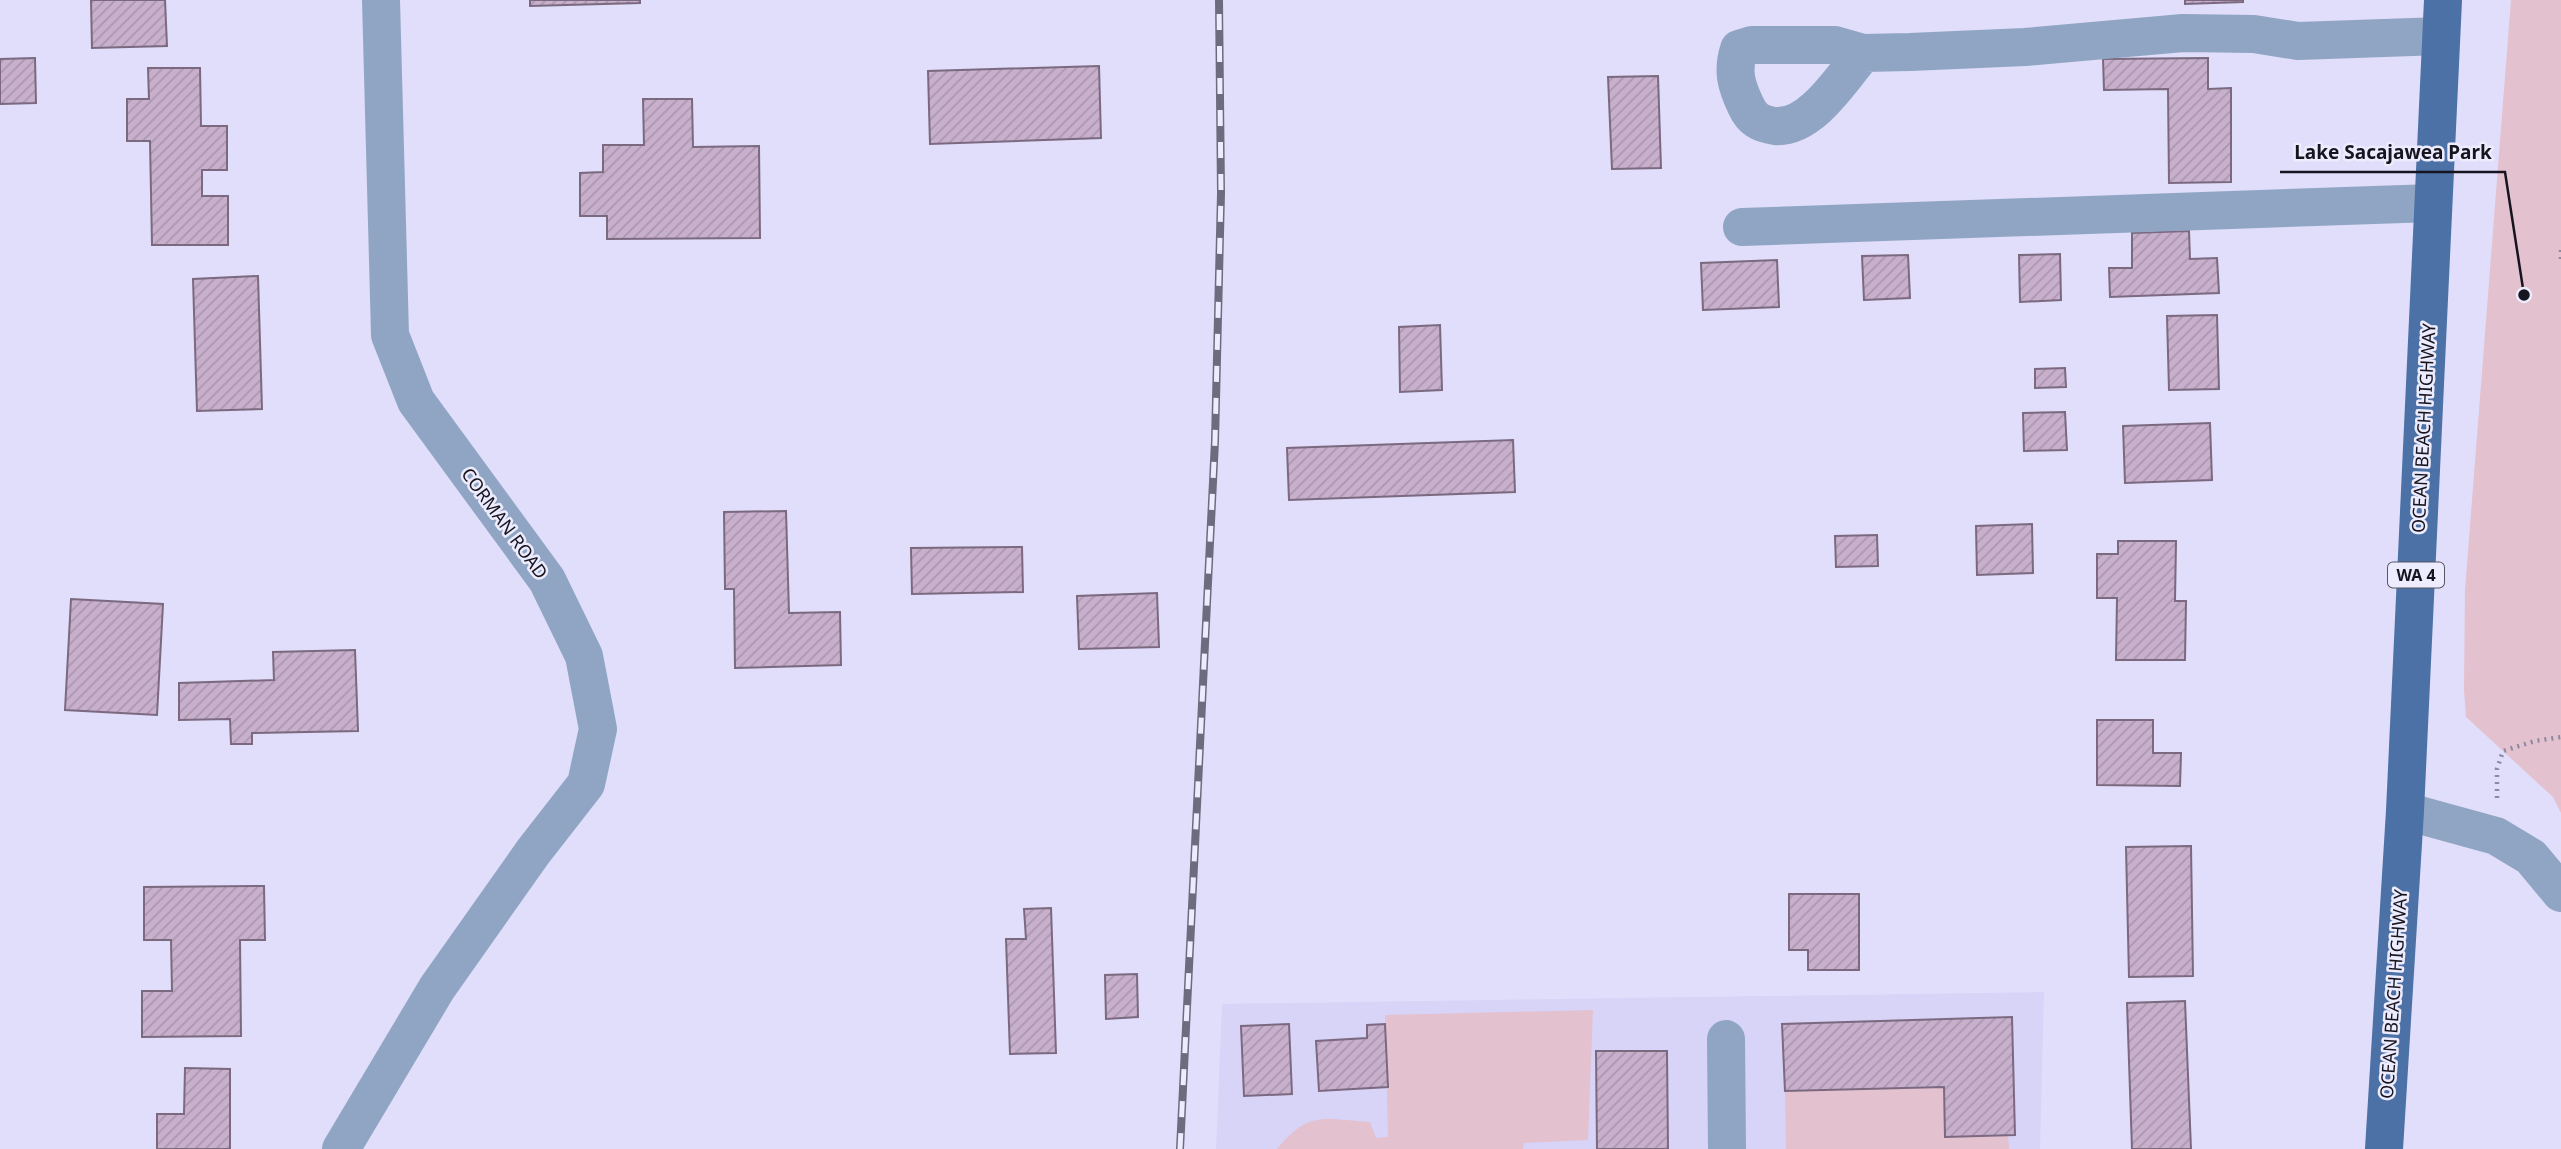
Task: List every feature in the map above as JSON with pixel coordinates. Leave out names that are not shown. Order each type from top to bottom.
[{"type":"main road","name":"OCEAN BEACH HIGHWAY","points":[[2384,1149],[2405,811],[2442,18]]},
{"type":"street","name":"CORMAN ROAD","points":[[341,1149],[437,988],[533,852],[586,784],[598,729],[584,656],[547,580],[416,401],[390,335],[381,0]]},
{"type":"street","points":[[1863,53],[2025,47],[2183,33],[2254,34],[2298,41],[2442,18]]},
{"type":"street","points":[[1742,227],[2433,203]]},
{"type":"street","points":[[2405,811],[2496,836],[2531,857],[2561,893]]},
{"type":"street","points":[[1726,1038],[1727,1149]]},
{"type":"path","points":[[2561,250],[2561,264]]},
{"type":"path","points":[[2496,836],[2497,769],[2504,751],[2535,741],[2561,737]]},
{"type":"shaded area","points":[[2511,0],[2561,0],[2561,813],[2553,797],[2466,717],[2464,690],[2465,590]]},
{"type":"shaded area","points":[[2044,992],[2040,1149],[1216,1149],[1222,1004]]},
{"type":"shaded area","points":[[1593,1010],[1588,1140],[1524,1143],[1523,1149],[1277,1149],[1298,1128],[1318,1120],[1370,1122],[1376,1138],[1388,1137],[1385,1015]]},
{"type":"shaded area","points":[[1944,1087],[1945,1137],[2008,1135],[2009,1149],[1786,1149],[1785,1091]]},
{"type":"building","points":[[91,0],[165,0],[167,46],[92,48]]},
{"type":"building","points":[[530,0],[640,0],[640,3],[530,6]]},
{"type":"building","points":[[2185,0],[2243,0],[2243,2],[2185,4]]},
{"type":"building","points":[[35,58],[36,103],[0,104],[0,59]]},
{"type":"building","points":[[2208,58],[2208,89],[2231,88],[2231,182],[2169,183],[2168,89],[2104,90],[2103,59]]},
{"type":"building","points":[[1099,66],[1101,138],[930,144],[928,71]]},
{"type":"building","points":[[148,68],[200,68],[201,126],[227,126],[227,170],[202,170],[202,196],[228,196],[228,245],[152,245],[150,141],[127,141],[127,99],[149,99]]},
{"type":"building","points":[[1658,76],[1661,168],[1612,169],[1608,77]]},
{"type":"building","points":[[643,99],[692,99],[693,147],[759,146],[760,238],[607,239],[607,216],[580,216],[580,173],[603,172],[603,145],[644,145]]},
{"type":"building","points":[[2189,231],[2190,259],[2217,258],[2219,293],[2110,297],[2109,268],[2132,268],[2132,233]]},
{"type":"building","points":[[2060,254],[2061,300],[2020,302],[2019,255]]},
{"type":"building","points":[[1908,255],[1910,298],[1864,300],[1862,256]]},
{"type":"building","points":[[1777,260],[1779,307],[1703,310],[1701,263]]},
{"type":"building","points":[[258,276],[262,409],[197,411],[193,279]]},
{"type":"building","points":[[2217,315],[2219,389],[2169,390],[2167,316]]},
{"type":"building","points":[[1440,325],[1442,390],[1400,392],[1399,327]]},
{"type":"building","points":[[2065,368],[2066,387],[2035,388],[2035,369]]},
{"type":"building","points":[[2065,412],[2067,450],[2024,451],[2023,413]]},
{"type":"building","points":[[2210,423],[2212,480],[2125,483],[2123,426]]},
{"type":"building","points":[[1513,440],[1515,492],[1289,500],[1287,448]]},
{"type":"building","points":[[786,511],[789,613],[840,612],[841,665],[735,668],[734,589],[725,589],[724,512]]},
{"type":"building","points":[[2032,524],[2033,573],[1977,575],[1976,526]]},
{"type":"building","points":[[1877,535],[1878,566],[1836,567],[1835,536]]},
{"type":"building","points":[[2118,541],[2176,541],[2175,601],[2186,601],[2185,660],[2116,660],[2117,598],[2097,598],[2097,554],[2118,554]]},
{"type":"building","points":[[1022,547],[1023,592],[912,594],[911,548]]},
{"type":"building","points":[[1157,593],[1159,647],[1079,649],[1077,596]]},
{"type":"building","points":[[71,599],[163,604],[157,715],[65,710]]},
{"type":"building","points":[[355,650],[358,731],[252,733],[252,744],[231,744],[230,719],[179,720],[179,683],[274,680],[273,652]]},
{"type":"building","points":[[2097,720],[2153,720],[2153,753],[2181,753],[2180,786],[2097,785]]},
{"type":"building","points":[[2191,846],[2193,976],[2129,977],[2126,847]]},
{"type":"building","points":[[264,886],[265,940],[240,940],[241,1036],[142,1037],[142,991],[172,991],[171,940],[144,940],[144,887]]},
{"type":"building","points":[[1789,894],[1859,894],[1859,970],[1808,970],[1808,950],[1789,950]]},
{"type":"building","points":[[1051,908],[1056,1053],[1010,1054],[1006,939],[1026,939],[1024,909]]},
{"type":"building","points":[[1137,974],[1138,1017],[1106,1019],[1105,975]]},
{"type":"building","points":[[2185,1001],[2191,1149],[2132,1149],[2127,1003]]},
{"type":"building","points":[[2012,1017],[2015,1135],[1945,1137],[1944,1087],[1785,1091],[1782,1024]]},
{"type":"building","points":[[1289,1024],[1292,1094],[1244,1096],[1241,1026]]},
{"type":"building","points":[[1385,1024],[1388,1087],[1319,1091],[1316,1041],[1367,1038],[1367,1025]]},
{"type":"building","points":[[1596,1051],[1667,1051],[1668,1149],[1597,1149]]},
{"type":"building","points":[[185,1068],[230,1069],[230,1149],[157,1149],[157,1114],[184,1114]]},
{"type":"railway","points":[[1180,1149],[1215,441],[1221,193],[1219,0]]},
{"type":"place","name":"Lake Sacajawea Park","points":[[2524,295]]}]
